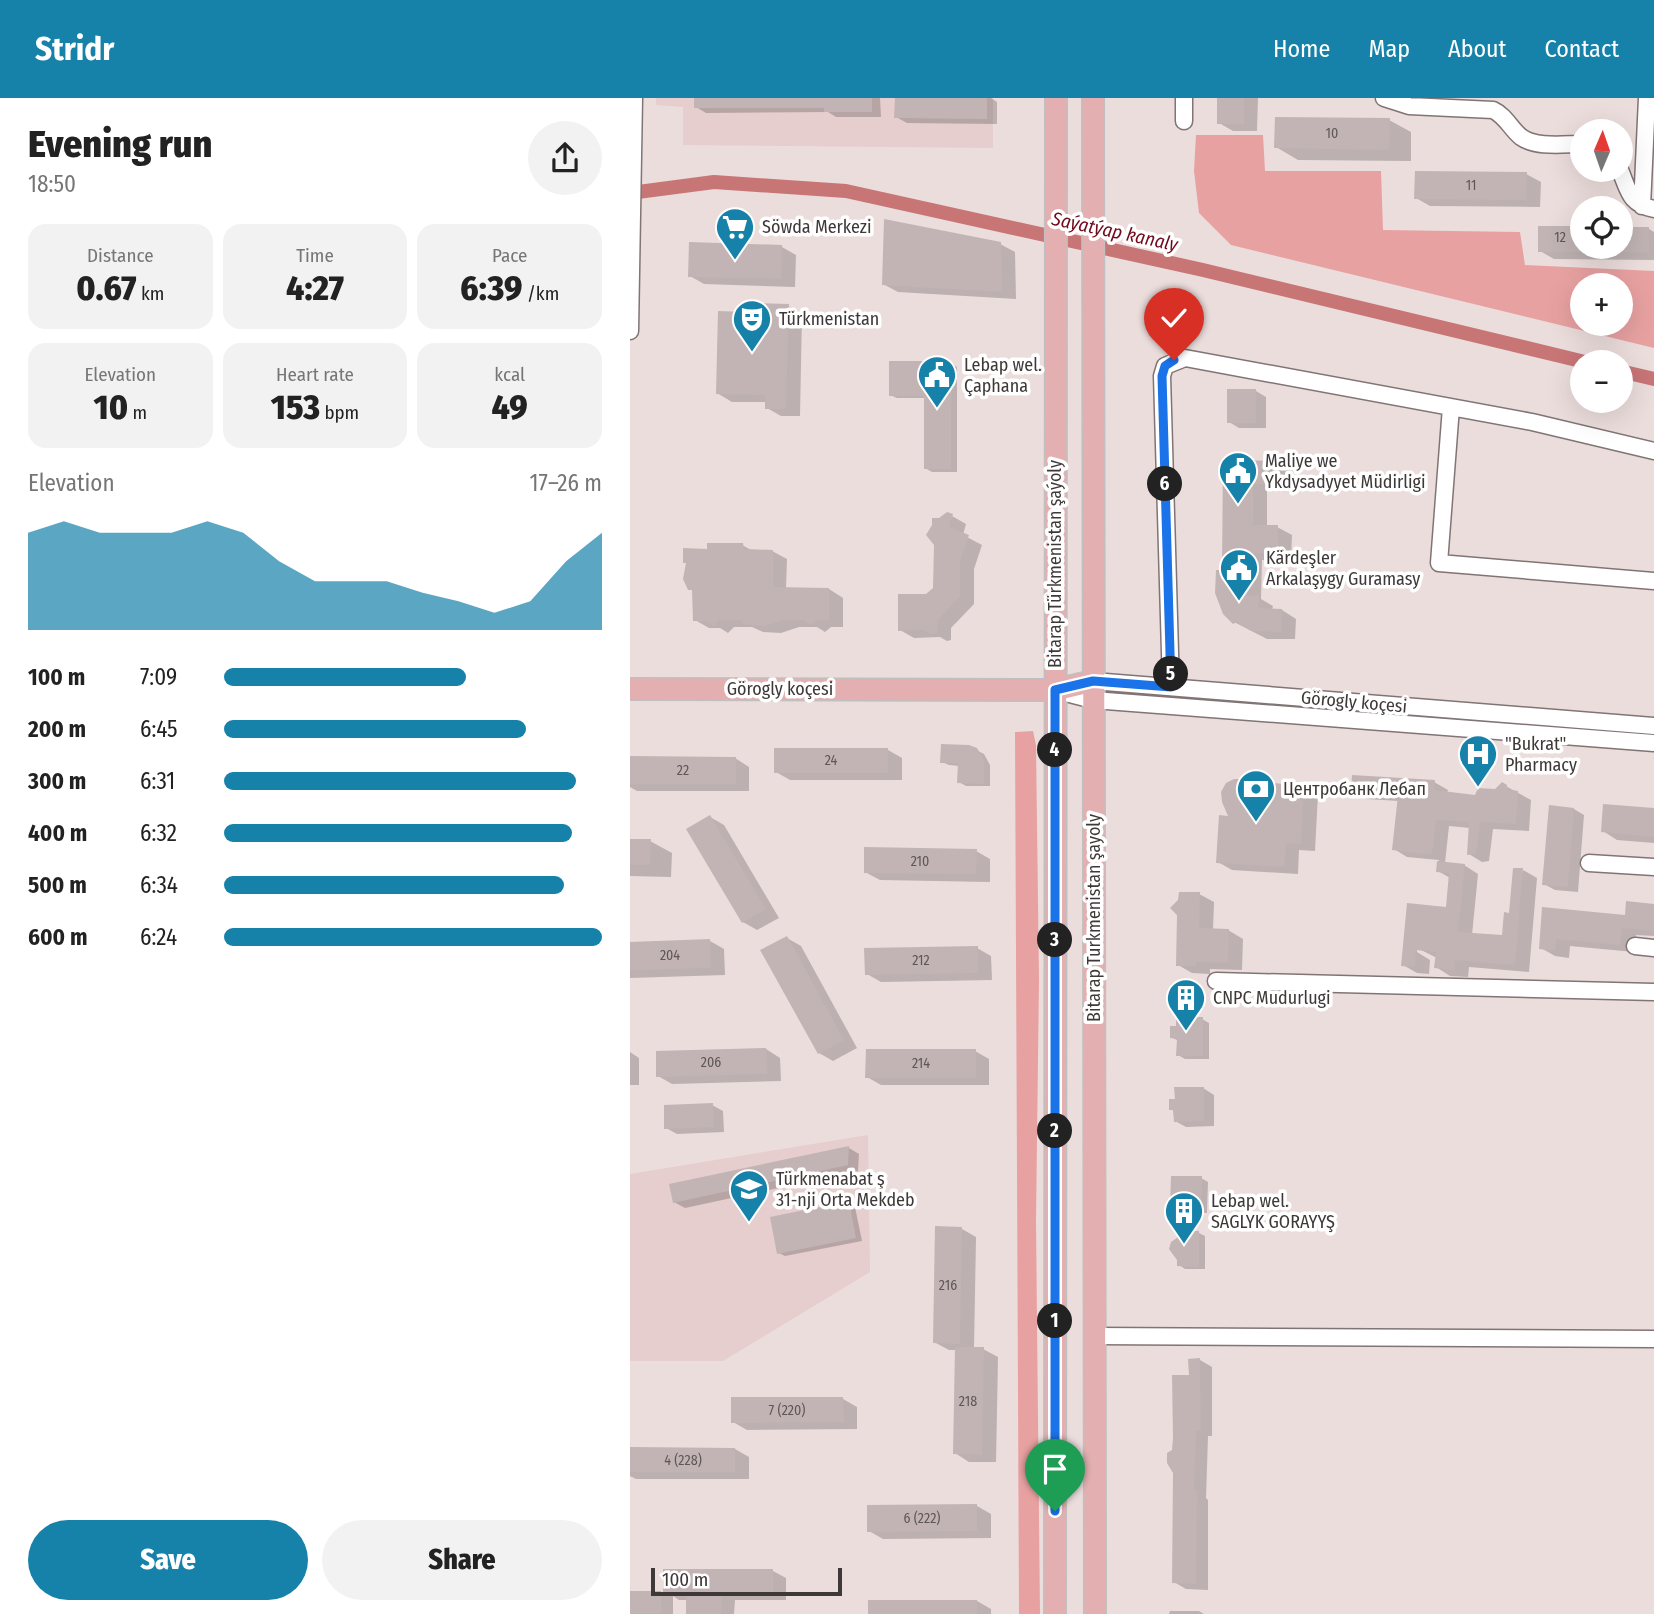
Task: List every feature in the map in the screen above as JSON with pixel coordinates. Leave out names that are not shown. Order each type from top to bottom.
[{"type":"main road","name":"Bitarap Türkmenistan şaýoly","points":[[1055,1614],[1056,98]]},
{"type":"main road","name":"Bitarap Turkmenistan şayoly","points":[[1093,98],[1095,1614]]},
{"type":"main road","name":"Görogly koçesi","points":[[630,689],[1093,690]]},
{"type":"street","points":[[630,331],[634,98]]},
{"type":"street","points":[[1184,98],[1184,121]]},
{"type":"street","points":[[1384,98],[1409,106],[1493,110],[1501,114],[1522,138],[1535,143],[1570,144]]},
{"type":"street","points":[[1624,182],[1630,197],[1648,207],[1647,98]]},
{"type":"street","points":[[1171,687],[1162,376],[1165,366],[1185,358],[1532,422],[1654,451]]},
{"type":"street","points":[[1451,407],[1439,563],[1654,581]]},
{"type":"street","name":"Görogly koçesi","points":[[1093,690],[1171,687],[1654,726]]},
{"type":"street","name":"Görogly koçesi","points":[[1093,690],[1654,743]]},
{"type":"street","points":[[1589,863],[1654,867]]},
{"type":"street","points":[[1635,946],[1654,948]]},
{"type":"street","points":[[1216,981],[1654,992]]},
{"type":"street","points":[[1095,1336],[1654,1339]]},
{"type":"shaded area","points":[[656,98],[993,98],[993,148],[683,145],[683,107],[656,105]]},
{"type":"shaded area","points":[[1196,135],[1263,135],[1265,171],[1381,171],[1383,230],[1520,232],[1525,265],[1654,271],[1654,348],[1605,336],[1633,336],[1633,273],[1570,273],[1570,328],[1231,245],[1199,213],[1194,171]]},
{"type":"shaded area","points":[[1033,731],[1036,745],[1039,979],[1036,1221],[1040,1614],[1019,1614],[1015,732]]},
{"type":"shaded area","name":"Türkmenabat ş 31-nji Orta Mekdeb","points":[[868,1135],[870,1272],[723,1361],[630,1361],[630,1174]]},
{"type":"building","points":[[694,98],[872,98],[872,112],[824,112],[824,108],[694,108]]},
{"type":"building","points":[[895,98],[987,98],[987,119],[894,118]]},
{"type":"building","points":[[1217,98],[1244,98],[1244,124],[1217,124]]},
{"type":"building","points":[[1275,117],[1390,118],[1389,150],[1274,148]]},
{"type":"building","points":[[1415,171],[1527,172],[1526,200],[1414,199]]},
{"type":"building","points":[[884,219],[1001,242],[1002,292],[882,285]]},
{"type":"building","points":[[1538,226],[1570,226],[1570,252],[1538,252]]},
{"type":"building","points":[[1633,227],[1649,227],[1649,253],[1633,252]]},
{"type":"building","name":"Söwda Merkezi","points":[[689,242],[782,245],[781,279],[688,277]]},
{"type":"building","name":"Türkmenistan","points":[[747,303],[789,304],[786,409],[765,409],[765,395],[716,394],[718,311],[747,312]]},
{"type":"building","name":"Lebap wel. Çaphana","points":[[889,361],[951,361],[951,469],[924,469],[924,396],[889,396]]},
{"type":"building","points":[[1227,389],[1256,389],[1256,423],[1227,423]]},
{"type":"building","points":[[1223,460],[1280,461],[1280,484],[1253,484],[1253,525],[1278,525],[1278,553],[1248,553],[1247,596],[1259,596],[1258,608],[1282,609],[1281,632],[1251,631],[1237,622],[1233,624],[1223,614],[1215,593],[1216,570],[1222,570]]},
{"type":"building","points":[[947,512],[953,514],[949,527],[969,535],[960,561],[960,596],[938,620],[937,633],[931,634],[924,630],[898,631],[898,594],[926,594],[933,588],[934,545],[926,535],[932,525],[932,518],[939,518]]},
{"type":"building","points":[[707,543],[743,543],[744,549],[773,550],[773,587],[829,588],[829,620],[816,620],[810,625],[804,620],[783,620],[766,626],[747,625],[741,623],[741,620],[719,620],[713,626],[706,621],[693,621],[692,590],[688,590],[683,579],[686,563],[683,563],[683,548],[707,549]]},
{"type":"building","points":[[941,744],[977,748],[984,760],[984,784],[957,783],[958,763],[940,763]]},
{"type":"building","points":[[774,748],[888,748],[888,773],[774,773]]},
{"type":"building","points":[[630,756],[736,757],[736,784],[630,784]]},
{"type":"building","points":[[1352,775],[1435,780],[1434,790],[1475,795],[1478,788],[1495,789],[1502,782],[1507,785],[1507,789],[1518,791],[1516,824],[1480,822],[1476,854],[1467,855],[1469,822],[1436,820],[1432,855],[1392,850],[1398,795],[1351,792]]},
{"type":"building","name":"Центробанк Лебап","points":[[1243,779],[1258,785],[1258,781],[1292,785],[1298,781],[1304,784],[1301,844],[1286,843],[1284,867],[1216,863],[1219,815],[1228,816],[1221,792],[1226,783]]},
{"type":"building","points":[[1603,804],[1654,808],[1654,837],[1601,832]]},
{"type":"building","points":[[1549,805],[1574,808],[1568,887],[1542,885]]},
{"type":"building","points":[[710,815],[766,909],[742,923],[686,829]]},
{"type":"building","points":[[630,839],[651,839],[650,865],[630,865]]},
{"type":"building","points":[[864,847],[977,849],[976,874],[864,873]]},
{"type":"building","points":[[1437,861],[1465,864],[1458,932],[1502,935],[1504,912],[1509,913],[1513,868],[1523,868],[1515,965],[1455,960],[1454,970],[1434,968],[1436,952],[1416,950],[1415,967],[1401,966],[1407,903],[1446,907],[1449,873],[1436,872]]},
{"type":"building","points":[[1179,892],[1200,892],[1199,928],[1229,929],[1228,963],[1196,962],[1196,966],[1176,966],[1177,915],[1170,908],[1178,900]]},
{"type":"building","points":[[1626,901],[1654,904],[1654,931],[1622,928],[1620,945],[1556,939],[1555,951],[1539,949],[1542,907],[1625,915]]},
{"type":"building","points":[[787,936],[844,1040],[818,1054],[760,950]]},
{"type":"building","points":[[710,939],[711,968],[630,970],[630,942]]},
{"type":"building","points":[[978,946],[978,973],[865,975],[864,948]]},
{"type":"building","name":"CNPC Mudurlugi","points":[[1176,1017],[1203,1017],[1203,1056],[1176,1056],[1177,1039],[1170,1038],[1170,1026],[1176,1026]]},
{"type":"building","points":[[766,1048],[767,1074],[656,1077],[656,1051]]},
{"type":"building","points":[[866,1049],[976,1049],[976,1078],[865,1078]]},
{"type":"building","points":[[1174,1087],[1204,1087],[1204,1121],[1174,1122],[1173,1110],[1169,1110],[1169,1099],[1175,1099]]},
{"type":"building","points":[[713,1103],[714,1127],[664,1129],[664,1105]]},
{"type":"building","points":[[849,1146],[848,1165],[673,1203],[669,1184]]},
{"type":"building","points":[[1171,1176],[1202,1176],[1201,1210],[1170,1209]]},
{"type":"building","points":[[849,1201],[856,1238],[777,1254],[770,1217]]},
{"type":"building","points":[[935,1226],[962,1227],[960,1344],[933,1343]]},
{"type":"building","name":"Lebap wel. SAGLYK GORAYYŞ","points":[[1177,1230],[1199,1231],[1199,1267],[1177,1266],[1177,1260],[1169,1249],[1171,1242],[1177,1238]]},
{"type":"building","points":[[955,1347],[984,1347],[982,1455],[953,1454]]},
{"type":"building","points":[[1200,1358],[1201,1430],[1196,1430],[1194,1491],[1197,1491],[1196,1584],[1172,1583],[1173,1473],[1167,1463],[1167,1453],[1172,1450],[1173,1438],[1172,1375],[1189,1375],[1188,1359]]},
{"type":"building","points":[[731,1397],[843,1397],[844,1422],[731,1423]]},
{"type":"building","points":[[630,1447],[735,1448],[735,1472],[630,1472]]},
{"type":"building","points":[[977,1504],[977,1531],[867,1532],[867,1505]]},
{"type":"building","points":[[663,1569],[773,1569],[773,1593],[722,1593],[721,1614],[686,1614],[686,1593],[663,1593]]},
{"type":"building","points":[[630,1591],[661,1591],[661,1613],[630,1613]]},
{"type":"building","points":[[868,1600],[977,1600],[977,1614],[868,1614]]},
{"type":"waterway","name":"Saýatýap kanaly","points":[[630,193],[714,182],[846,191],[1203,270],[1570,358]]},
{"type":"waterway","name":"Saýatýap kanaly","points":[[1633,374],[1654,379]]},
{"type":"place","name":"Söwda Merkezi","points":[[735,261]]},
{"type":"place","name":"Türkmenistan","points":[[752,353]]},
{"type":"place","name":"Lebap wel. Çaphana","points":[[937,409]]},
{"type":"place","name":"Maliye we Ykdysadyyet Müdirligi","points":[[1238,505]]},
{"type":"place","name":"Kärdeşler Arkalaşygy Guramasy","points":[[1239,602]]},
{"type":"place","name":"\"Bukrat\" Pharmacy","points":[[1478,788]]},
{"type":"place","name":"Центробанк Лебап","points":[[1256,823]]},
{"type":"place","name":"CNPC Mudurlugi","points":[[1186,1032]]},
{"type":"place","name":"Türkmenabat ş 31-nji Orta Mekdeb","points":[[749,1223]]},
{"type":"place","name":"Lebap wel. SAGLYK GORAYYŞ","points":[[1184,1245]]},
{"type":"route","points":[[1055,1511],[1055,690],[1093,681],[1171,687],[1162,376],[1165,366],[1174,360]]}]
